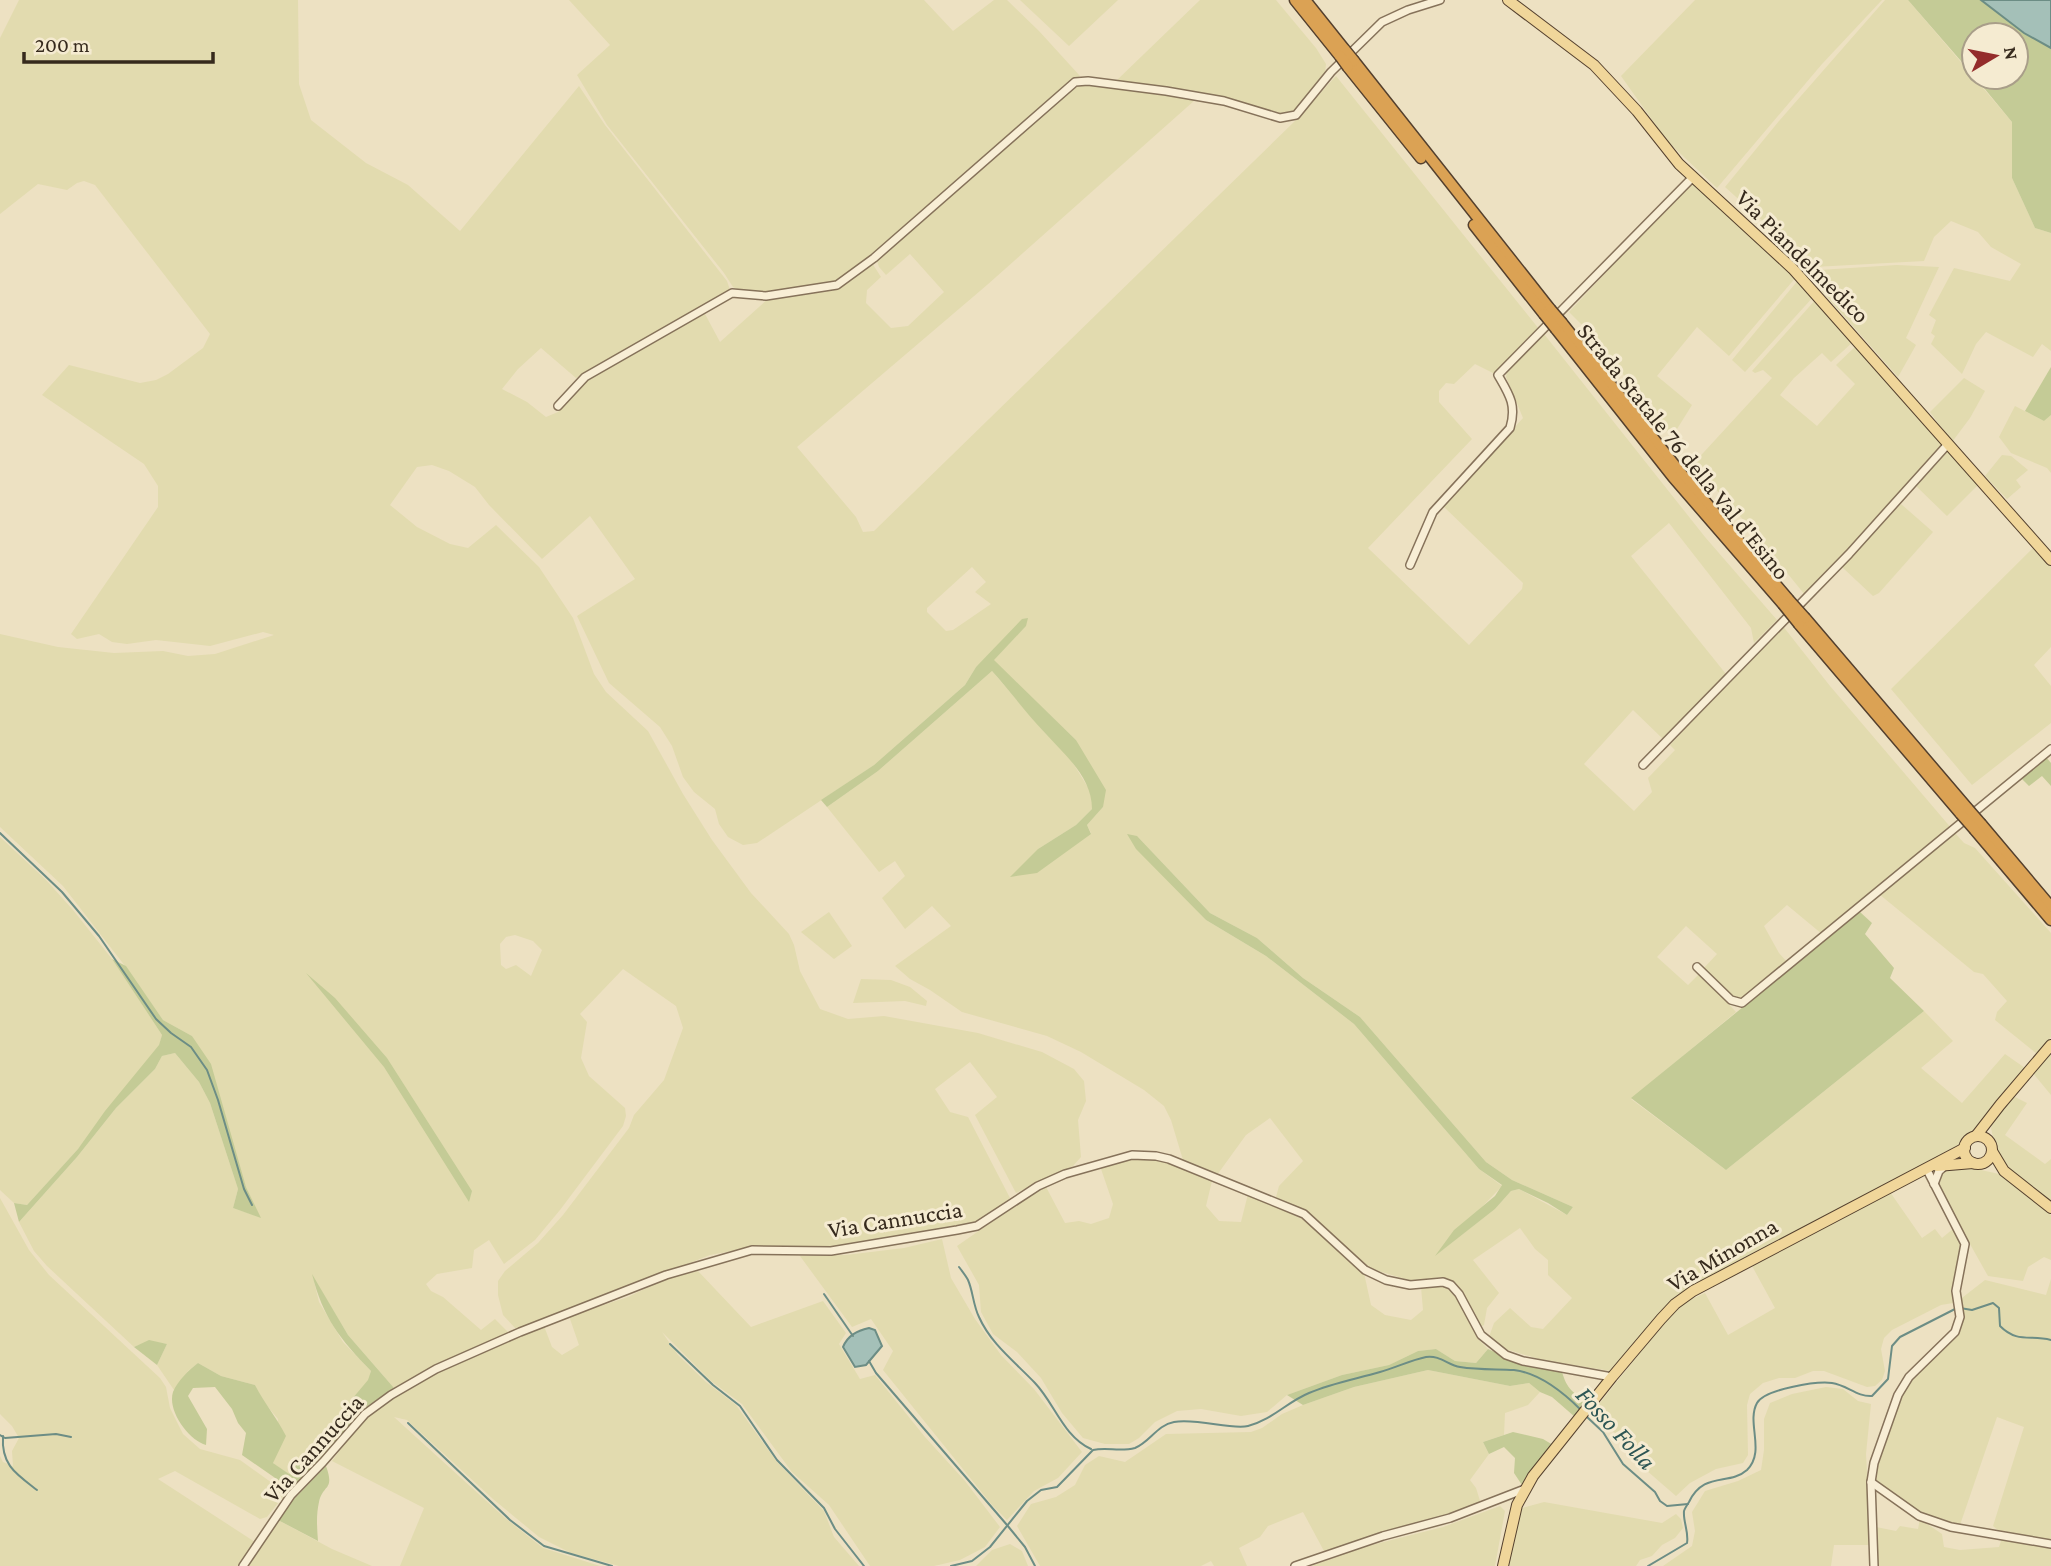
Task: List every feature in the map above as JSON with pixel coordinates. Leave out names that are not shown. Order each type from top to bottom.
[{"type":"highway","name":"Strada Statale 76 della Val d'Esino","points":[[1295,0],[1343,53]]},
{"type":"highway","name":"Strada Statale 76 della Val d'Esino","points":[[1305,0],[1351,64],[1559,326],[1673,477],[1785,601],[1965,811],[2051,920]]},
{"type":"highway","name":"Strada Statale 76 della Val d'Esino","points":[[1978,827],[2051,907]]},
{"type":"main road","name":"Via Piandelmedico","points":[[1508,0],[1594,65],[1637,111],[1679,164],[1793,269],[2051,560]]},
{"type":"main road","points":[[2051,1045],[1965,1148],[1966,1157],[1976,1163],[2004,1171],[2051,1208]]},
{"type":"main road","points":[[1976,1163],[1987,1161],[1991,1146],[1989,1122]]},
{"type":"main road","points":[[1976,1136],[1991,1146],[2004,1171]]},
{"type":"main road","name":"Via Minonna","points":[[1503,1566],[1508,1535],[1525,1489],[1612,1377],[1675,1304],[1693,1291],[1965,1148]]},
{"type":"main road","name":"Via Minonna","points":[[1926,1168],[1976,1163]]},
{"type":"street","points":[[558,406],[585,377],[732,293],[766,296],[837,285],[874,258],[1075,82],[1088,81],[1224,101],[1280,118],[1296,115],[1331,72],[1382,22],[1440,0]]},
{"type":"street","points":[[1410,565],[1433,512],[1510,428],[1514,415],[1511,397],[1498,375],[1693,177]]},
{"type":"street","points":[[1643,765],[1849,554],[1948,444]]},
{"type":"street","points":[[1697,967],[1731,1000],[1742,1003],[2051,749]]},
{"type":"street","name":"Via Cannuccia","points":[[243,1566],[290,1495],[365,1414],[391,1395],[436,1369],[520,1332],[666,1275],[752,1250],[831,1251],[977,1226],[1038,1186],[1098,1163],[1132,1155],[1169,1159],[1304,1214],[1314,1220],[1344,1252],[1365,1269],[1386,1279],[1410,1285],[1443,1282],[1451,1285],[1459,1294],[1481,1335],[1506,1355],[1523,1361],[1612,1377]]},
{"type":"street","points":[[1934,1184],[1946,1165]]},
{"type":"street","points":[[1874,1566],[1871,1482],[1874,1462],[1898,1395],[1909,1377],[1955,1332],[1959,1323],[1956,1291],[1965,1244],[1926,1168]]},
{"type":"street","points":[[1871,1482],[1919,1516],[1951,1527],[2051,1544]]},
{"type":"street","points":[[1295,1566],[1383,1536],[1450,1518],[1525,1489]]},
{"type":"shaded area","points":[[19,0],[298,0],[299,84],[311,120],[366,163],[408,185],[460,231],[579,86],[605,125],[727,281],[730,290],[576,378],[541,348],[518,369],[502,389],[527,402],[546,417],[558,412],[598,370],[705,314],[720,342],[769,298],[838,288],[872,263],[881,277],[867,290],[866,303],[891,328],[908,326],[944,292],[910,254],[886,275],[877,261],[880,254],[1071,87],[1080,83],[1167,93],[1195,100],[987,285],[797,447],[856,517],[863,532],[874,531],[1295,121],[1336,76],[1539,329],[1495,374],[1475,364],[1454,384],[1446,383],[1439,391],[1439,402],[1472,439],[1368,548],[1469,645],[1522,589],[1523,583],[1443,506],[1523,418],[1506,377],[1507,371],[1544,334],[1705,537],[1777,620],[1754,643],[1751,628],[1669,523],[1631,556],[1726,674],[1663,739],[1633,710],[1584,764],[1634,811],[1652,792],[1648,778],[1675,750],[1670,745],[1782,625],[1830,686],[1952,829],[1822,934],[1787,905],[1764,926],[1787,962],[1746,996],[1730,997],[1703,969],[1717,954],[1686,926],[1657,957],[1688,985],[1700,973],[1736,1012],[1631,1099],[1726,1170],[1924,1011],[1953,1041],[1921,1068],[1962,1103],[2005,1054],[2025,1068],[1977,1133],[1963,1138],[1956,1149],[1690,1286],[1670,1303],[1611,1371],[1542,1360],[1499,1347],[1489,1337],[1494,1323],[1510,1308],[1531,1327],[1543,1329],[1572,1298],[1548,1275],[1548,1260],[1535,1249],[1520,1228],[1473,1260],[1499,1293],[1487,1308],[1484,1325],[1480,1327],[1462,1292],[1452,1281],[1441,1277],[1412,1281],[1365,1267],[1309,1214],[1276,1197],[1279,1186],[1303,1161],[1270,1118],[1246,1135],[1217,1175],[1183,1160],[1164,1106],[1144,1090],[1081,1052],[1047,1036],[962,1012],[910,979],[895,966],[951,926],[932,906],[905,929],[882,898],[905,876],[895,861],[879,872],[827,807],[878,771],[992,671],[1045,733],[1068,755],[1092,794],[1092,809],[1076,825],[1038,849],[1091,833],[1087,825],[1103,807],[1076,740],[993,660],[1026,626],[976,667],[965,685],[874,765],[757,843],[743,845],[728,837],[719,824],[715,809],[694,792],[683,777],[672,746],[660,727],[609,683],[577,616],[635,579],[590,516],[542,559],[475,487],[449,471],[432,465],[417,467],[390,505],[417,527],[450,544],[468,548],[496,525],[539,567],[573,618],[594,674],[606,692],[648,731],[712,840],[751,893],[789,934],[800,971],[820,1009],[848,1019],[884,1016],[978,1033],[1042,1052],[1074,1069],[1084,1081],[1086,1101],[1078,1120],[1081,1157],[1073,1166],[1016,1193],[975,1115],[997,1097],[970,1062],[935,1089],[950,1112],[968,1117],[1010,1198],[988,1217],[975,1222],[851,1245],[754,1247],[710,1255],[523,1329],[515,1328],[503,1315],[498,1281],[563,1215],[629,1128],[634,1115],[664,1080],[683,1028],[676,1006],[623,969],[580,1014],[587,1022],[581,1058],[589,1076],[625,1108],[623,1126],[535,1240],[504,1264],[489,1240],[474,1250],[472,1268],[437,1274],[426,1284],[431,1291],[443,1297],[481,1330],[495,1319],[510,1334],[436,1364],[394,1388],[348,1335],[313,1277],[319,1302],[343,1342],[371,1371],[369,1380],[289,1475],[273,1463],[278,1419],[263,1401],[255,1385],[221,1376],[198,1363],[188,1371],[174,1390],[157,1365],[167,1344],[149,1341],[134,1347],[47,1266],[34,1251],[19,1222],[116,1108],[155,1069],[162,1056],[175,1053],[199,1082],[210,1103],[238,1189],[233,1208],[260,1217],[246,1187],[192,1036],[163,1020],[63,886],[0,827],[0,634],[58,647],[114,653],[163,651],[188,656],[215,654],[274,635],[263,632],[210,646],[156,640],[127,644],[112,642],[99,634],[77,639],[71,634],[158,507],[158,486],[144,464],[42,395],[69,365],[140,383],[156,380],[203,348],[210,334],[95,185],[84,181],[67,190],[38,184],[0,214],[0,38]],"holes":[[[972,567],[986,582],[975,592],[991,604],[953,630],[946,631],[927,612],[927,608]],[[1137,836],[1210,913],[1257,938],[1303,978],[1360,1017],[1486,1162],[1512,1180],[1573,1207],[1567,1215],[1519,1189],[1511,1191],[1495,1209],[1437,1254],[1502,1186],[1479,1169],[1354,1024],[1266,956],[1206,920]],[[515,935],[533,941],[542,950],[531,976],[516,965],[506,969],[501,965],[500,944],[506,937]]]},
{"type":"shaded area","points":[[569,0],[924,0],[953,31],[994,0],[1007,0],[1080,76],[869,258],[833,285],[766,294],[745,293],[733,287],[607,125],[577,75],[610,45]]},
{"type":"shaded area","points":[[1020,0],[1118,0],[1069,46]]},
{"type":"shaded area","points":[[1200,0],[1276,0],[1326,64],[1325,73],[1314,90],[1294,112],[1279,115],[1232,100],[1167,87],[1116,81]]},
{"type":"shaded area","points":[[1695,0],[1882,0],[1822,64],[1717,188],[1667,141],[1621,76]]},
{"type":"shaded area","points":[[1885,0],[1908,0],[1960,61],[1960,91],[1986,91],[2012,122],[2012,178],[2035,228],[2051,233],[2051,351],[2042,344],[2033,357],[1986,332],[1976,344],[1962,374],[1931,344],[1935,336],[1931,333],[1936,320],[1929,315],[1954,268],[2010,281],[2021,264],[1991,247],[1978,232],[1951,221],[1934,237],[1924,261],[1814,267],[1725,187]]},
{"type":"shaded area","points":[[1691,182],[1797,276],[1729,356],[1697,327],[1657,376],[1692,405],[1672,437],[1594,337],[1569,312]]},
{"type":"shaded area","points":[[1897,265],[1939,267],[1906,338],[1916,345],[1898,377],[1804,271]]},
{"type":"shaded area","points":[[1799,279],[1814,296],[1745,372],[1732,360]]},
{"type":"shaded area","points":[[1817,298],[1854,341],[1831,362],[1822,353],[1794,378],[1780,395],[1817,426],[1855,384],[1836,365],[1857,345],[1945,444],[1893,504],[1805,595],[1748,525],[1693,464],[1772,378],[1763,370],[1755,373],[1752,371]]},
{"type":"shaded area","points":[[1964,378],[1985,391],[1952,442],[1930,412]]},
{"type":"shaded area","points":[[2015,406],[2044,421],[2051,415],[2051,473],[2047,468],[2011,453],[1999,437]]},
{"type":"shaded area","points":[[1950,449],[1980,483],[1947,516],[1916,486]]},
{"type":"shaded area","points":[[2002,455],[2011,456],[2028,470],[2016,480],[2021,487],[2007,499],[1985,476]]},
{"type":"shaded area","points":[[1901,504],[1933,532],[1879,593],[1873,596],[1842,567]]},
{"type":"shaded area","points":[[2035,546],[2051,565],[2051,647],[2034,665],[2051,686],[2051,723],[1972,785],[1891,689]]},
{"type":"shaded area","points":[[1955,833],[1964,843],[1975,848],[2051,933],[2051,1037],[2037,1054],[1995,1020],[1997,1012],[2007,1001],[1983,974],[1974,972],[1879,894]]},
{"type":"shaded area","points":[[0,837],[46,880],[73,910],[112,959],[162,1035],[159,1046],[79,1148],[27,1205],[14,1203],[0,1190]]},
{"type":"shaded area","points":[[829,912],[852,946],[834,959],[801,932]]},
{"type":"shaded area","points":[[861,979],[891,980],[910,987],[927,1001],[926,1006],[905,1001],[853,1003]]},
{"type":"shaded area","points":[[2051,1050],[2051,1095],[2032,1072]]},
{"type":"shaded area","points":[[2013,1096],[2027,1103],[2005,1135],[2045,1164],[2051,1159],[2051,1201],[2004,1165],[1996,1151],[1991,1128],[1995,1117]]},
{"type":"shaded area","points":[[1152,1158],[1174,1164],[1212,1181],[1206,1206],[1219,1221],[1241,1222],[1248,1194],[1309,1222],[1364,1273],[1371,1305],[1385,1315],[1411,1320],[1423,1310],[1421,1287],[1440,1285],[1449,1288],[1457,1296],[1477,1338],[1488,1349],[1476,1363],[1455,1361],[1436,1349],[1418,1351],[1389,1365],[1342,1375],[1287,1395],[1267,1412],[1241,1416],[1201,1409],[1177,1411],[1155,1422],[1129,1444],[1105,1444],[1083,1438],[1062,1413],[1041,1378],[1017,1352],[993,1334],[981,1312],[979,1285],[957,1246],[1045,1185],[1065,1223],[1079,1221],[1091,1224],[1109,1218],[1113,1204],[1100,1166],[1112,1162]]},
{"type":"shaded area","points":[[1972,1168],[1999,1174],[2051,1215],[2051,1260],[2044,1257],[2028,1267],[2023,1281],[1988,1276],[1944,1198],[1939,1185],[1941,1174],[1948,1170]]},
{"type":"shaded area","points":[[1890,1192],[1922,1238],[1935,1229],[1942,1238],[1954,1228],[1962,1244],[1952,1292],[1953,1303],[1941,1305],[1892,1330],[1884,1338],[1881,1349],[1885,1371],[1882,1380],[1875,1386],[1867,1387],[1824,1371],[1813,1371],[1795,1378],[1779,1378],[1763,1383],[1750,1394],[1747,1405],[1748,1455],[1743,1463],[1716,1469],[1690,1483],[1676,1496],[1631,1457],[1619,1436],[1591,1414],[1683,1303],[1705,1293],[1728,1335],[1775,1308],[1752,1266]]},
{"type":"shaded area","points":[[0,1198],[29,1250],[49,1275],[160,1378],[166,1387],[170,1408],[183,1434],[200,1449],[240,1460],[286,1493],[267,1517],[260,1519],[175,1471],[158,1479],[255,1542],[240,1566],[0,1566],[0,1456],[3,1462],[13,1466],[12,1451],[19,1438],[0,1414]]},
{"type":"shaded area","points":[[942,1239],[951,1278],[975,1319],[1001,1355],[1034,1389],[1082,1452],[1058,1478],[1034,1491],[1007,1520],[883,1370],[893,1351],[871,1319],[852,1327],[800,1256],[846,1255],[904,1248]]},
{"type":"shaded area","points":[[698,1271],[751,1327],[823,1301],[846,1333],[839,1344],[860,1379],[875,1375],[965,1481],[1000,1527],[985,1547],[960,1560],[934,1566],[870,1566],[829,1505],[792,1472],[742,1404],[711,1381],[662,1332],[678,1355],[706,1382],[736,1405],[777,1462],[824,1511],[834,1537],[859,1566],[619,1566],[571,1553],[539,1537],[407,1420],[394,1417],[505,1518],[543,1548],[600,1566],[400,1566],[424,1508],[332,1461],[357,1427],[380,1406],[439,1369],[544,1326],[552,1347],[562,1355],[579,1345],[569,1316],[628,1297],[665,1279]]},
{"type":"shaded area","points":[[2051,1279],[2051,1541],[2003,1534],[1993,1526],[2024,1427],[1997,1417],[1960,1525],[1917,1511],[1873,1481],[1876,1465],[1903,1389],[1911,1377],[1957,1336],[1962,1322],[1958,1301],[1985,1280],[2046,1295]]},
{"type":"shaded area","points":[[1428,1370],[1510,1386],[1529,1383],[1540,1392],[1528,1405],[1505,1413],[1504,1435],[1483,1442],[1489,1454],[1470,1480],[1476,1488],[1481,1504],[1324,1551],[1303,1512],[1268,1526],[1260,1537],[1239,1548],[1247,1566],[1214,1566],[1211,1561],[1201,1566],[1040,1566],[1017,1526],[1031,1504],[1056,1497],[1075,1485],[1085,1465],[1099,1456],[1125,1462],[1166,1434],[1251,1432],[1282,1414],[1354,1387]]},
{"type":"shaded area","points":[[1826,1387],[1843,1389],[1858,1401],[1871,1404],[1866,1454],[1871,1545],[1834,1545],[1831,1566],[1663,1566],[1692,1546],[1695,1531],[1692,1512],[1705,1491],[1738,1481],[1761,1470],[1764,1419],[1770,1403],[1792,1394]]},
{"type":"shaded area","points":[[1544,1502],[1662,1523],[1676,1514],[1681,1519],[1683,1528],[1675,1538],[1662,1545],[1652,1556],[1640,1560],[1636,1566],[1507,1566],[1512,1534],[1522,1508]]},
{"type":"shaded area","points":[[1500,1506],[1505,1511],[1495,1566],[1311,1566],[1364,1547],[1443,1527]]},
{"type":"shaded area","points":[[1920,1519],[1942,1534],[1944,1547],[1960,1550],[1999,1547],[2002,1538],[2051,1546],[2051,1566],[1876,1566],[1876,1527],[1896,1531],[1900,1526],[1918,1529]]},
{"type":"shaded area","points":[[278,1520],[332,1549],[372,1566],[248,1566]]},
{"type":"shaded area","points":[[1010,1544],[1022,1551],[1028,1566],[976,1566],[992,1550]]},
{"type":"green space","points":[[1908,0],[1981,0],[2008,21],[1960,21],[1960,60]]},
{"type":"green space","points":[[2030,36],[2051,48],[2051,233],[2035,228],[2012,178],[2012,122],[1987,91],[2030,91]]},
{"type":"green space","points":[[2051,367],[2051,415],[2044,421],[2025,411]]},
{"type":"green space","points":[[1028,618],[1026,626],[994,660],[1076,740],[1106,790],[1103,807],[1087,825],[1091,834],[1037,873],[1010,877],[1038,849],[1076,825],[1092,809],[1091,797],[1069,758],[992,671],[878,771],[827,807],[821,800],[874,765],[965,685],[976,667],[1022,619]]},
{"type":"green space","points":[[2046,757],[2051,763],[2051,786],[2042,776],[2029,786],[2022,779]]},
{"type":"green space","points":[[1127,834],[1137,836],[1210,913],[1257,938],[1303,978],[1360,1017],[1486,1162],[1512,1180],[1573,1207],[1567,1215],[1519,1189],[1511,1191],[1495,1209],[1435,1256],[1454,1230],[1495,1196],[1502,1185],[1479,1169],[1354,1024],[1266,956],[1206,920],[1136,849]]},
{"type":"green space","points":[[1860,912],[1872,923],[1865,934],[1894,968],[1890,978],[1924,1011],[1726,1170],[1631,1098]]},
{"type":"green space","points":[[112,959],[126,966],[163,1020],[192,1036],[211,1064],[246,1187],[261,1218],[233,1208],[238,1189],[210,1103],[199,1082],[175,1053],[162,1056],[155,1069],[116,1108],[19,1222],[14,1203],[27,1205],[78,1149],[159,1045],[162,1035]]},
{"type":"green space","points":[[306,973],[335,998],[387,1058],[472,1191],[469,1202],[384,1067]]},
{"type":"green space","points":[[312,1274],[348,1335],[394,1388],[366,1407],[291,1489],[242,1455],[246,1433],[215,1387],[193,1388],[188,1396],[207,1429],[206,1445],[193,1437],[181,1424],[172,1400],[178,1383],[198,1363],[221,1376],[255,1385],[286,1436],[273,1463],[289,1474],[368,1380],[371,1371],[350,1349],[327,1316]]},
{"type":"green space","points":[[149,1340],[167,1344],[157,1365],[134,1347]]},
{"type":"green space","points":[[1436,1349],[1455,1361],[1476,1363],[1488,1349],[1521,1364],[1562,1372],[1571,1390],[1589,1401],[1575,1417],[1552,1397],[1529,1383],[1510,1386],[1428,1370],[1354,1387],[1303,1405],[1287,1395],[1342,1375],[1389,1365],[1418,1351]]},
{"type":"green space","points":[[1513,1432],[1543,1439],[1553,1445],[1522,1485],[1514,1473],[1515,1458],[1504,1447],[1489,1454],[1483,1442]]},
{"type":"green space","points":[[326,1466],[329,1484],[318,1507],[318,1541],[278,1520],[292,1501]]},
{"type":"water","points":[[1981,0],[2051,0],[2051,48],[2030,36],[2030,21],[2008,21]]},
{"type":"water","points":[[869,1328],[875,1330],[882,1346],[866,1365],[855,1367],[843,1347],[853,1334]]},
{"type":"waterway","points":[[0,833],[62,892],[99,936],[156,1019],[191,1047],[207,1070],[244,1189],[252,1205]]},
{"type":"waterway","points":[[959,1267],[968,1280],[977,1312],[990,1336],[1042,1391],[1073,1436],[1091,1449]]},
{"type":"waterway","points":[[824,1294],[853,1336]]},
{"type":"waterway","name":"Fosso Folla","points":[[1960,1308],[1972,1310],[1993,1303],[1999,1308],[2000,1326],[2007,1332],[2019,1337],[2051,1340]]},
{"type":"waterway","name":"Fosso Folla","points":[[1648,1566],[1687,1543],[1684,1511],[1695,1492],[1709,1482],[1740,1475],[1747,1470],[1756,1446],[1754,1411],[1762,1398],[1792,1387],[1825,1383],[1837,1384],[1862,1395],[1872,1396],[1888,1379],[1892,1346],[1900,1337],[1955,1309]]},
{"type":"waterway","points":[[670,1344],[713,1385],[740,1406],[777,1460],[824,1508],[835,1529],[864,1566]]},
{"type":"waterway","name":"Fosso Folla","points":[[951,1566],[972,1561],[990,1547],[1027,1501],[1041,1490],[1057,1487],[1093,1450],[1135,1448],[1163,1426],[1174,1422],[1248,1426],[1265,1420],[1301,1397],[1318,1390],[1420,1358],[1436,1357],[1467,1368],[1524,1372],[1550,1384],[1581,1410]]},
{"type":"waterway","points":[[869,1361],[876,1373],[1025,1547],[1035,1566]]},
{"type":"waterway","name":"Fosso Folla","points":[[1587,1417],[1603,1432],[1623,1464],[1655,1492],[1660,1501],[1667,1506],[1688,1504]]},
{"type":"waterway","points":[[408,1423],[510,1520],[544,1546],[612,1566]]},
{"type":"waterway","points":[[0,1435],[5,1438],[56,1434],[71,1437]]},
{"type":"waterway","points":[[3,1436],[7,1462],[16,1474],[37,1490]]}]
